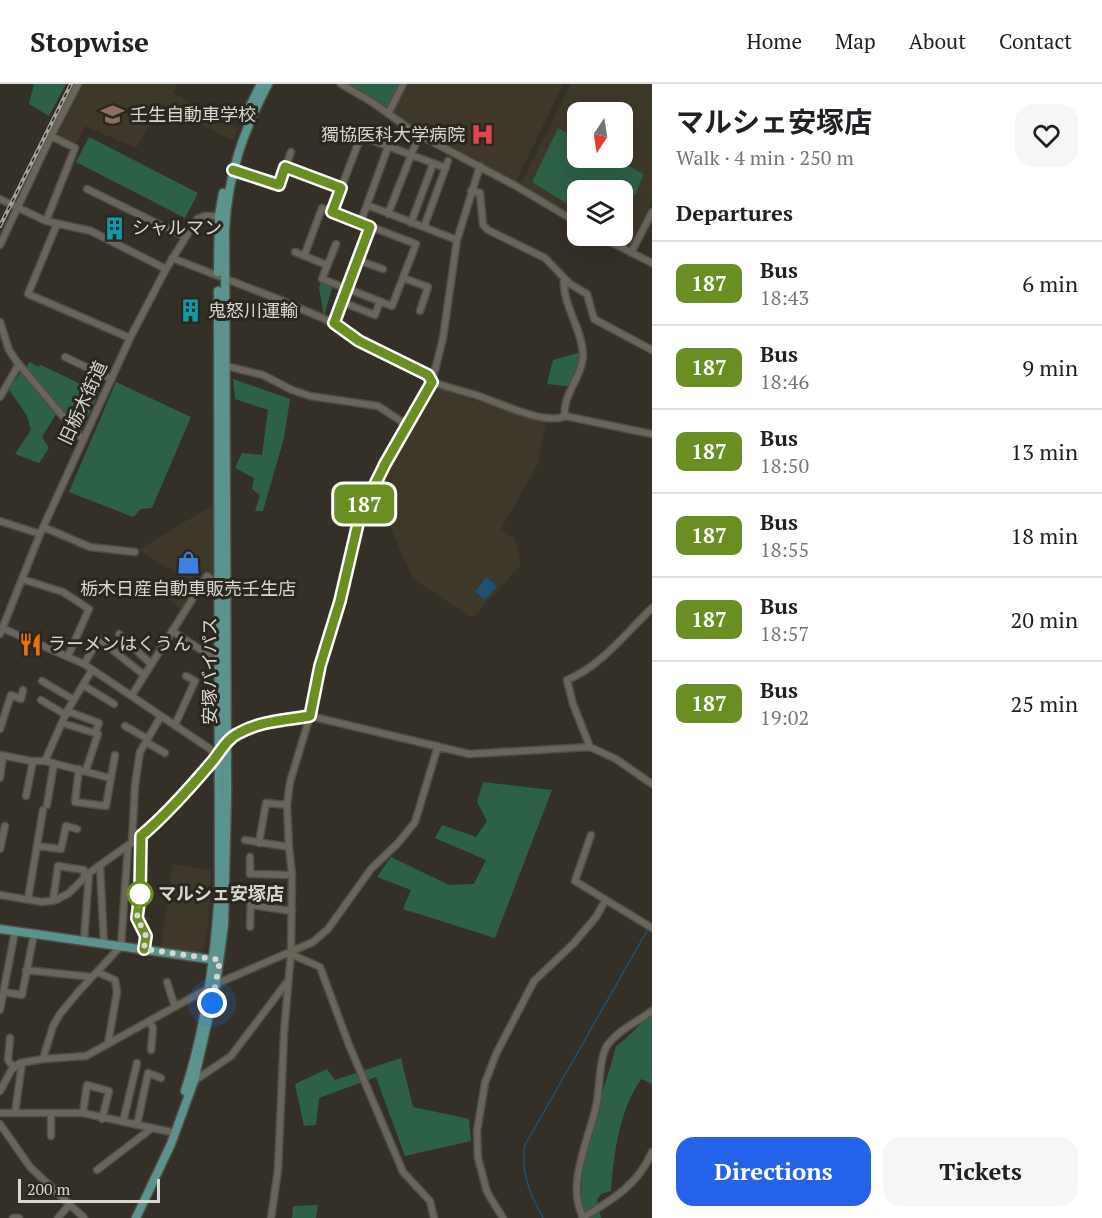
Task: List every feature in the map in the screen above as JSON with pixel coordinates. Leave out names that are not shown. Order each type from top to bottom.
[{"type":"main road","points":[[222,216],[232,151],[243,121],[261,84]]},
{"type":"main road","points":[[222,216],[246,128],[268,84]]},
{"type":"main road","name":"安塚バイパス","points":[[130,1218],[171,1132],[187,1083],[216,960],[225,889],[227,743],[222,216]]},
{"type":"main road","name":"安塚バイパス","points":[[136,1218],[171,1144],[194,1081],[216,984],[219,890],[222,365]]},
{"type":"main road","points":[[0,929],[216,960]]},
{"type":"street","points":[[0,245],[78,84]]},
{"type":"street","points":[[341,84],[419,135],[480,166],[567,217]]},
{"type":"street","points":[[388,114],[403,84]]},
{"type":"street","points":[[388,214],[419,135]]},
{"type":"street","points":[[46,221],[75,148],[51,136]]},
{"type":"street","points":[[332,212],[361,136],[433,164],[447,165],[424,227]]},
{"type":"street","points":[[360,224],[388,147]]},
{"type":"street","points":[[233,170],[279,185],[291,152]]},
{"type":"street","points":[[411,223],[433,164]]},
{"type":"street","points":[[271,1218],[278,1170],[291,952],[292,875],[287,806],[290,782],[310,716],[320,666],[340,601],[360,515],[371,490],[432,382],[445,328],[457,240],[480,166]]},
{"type":"street","points":[[285,167],[341,188]]},
{"type":"street","points":[[87,189],[185,237]]},
{"type":"street","points":[[471,191],[480,193],[485,228],[545,258],[564,278],[587,294],[594,319],[652,350]]},
{"type":"street","points":[[0,199],[46,221],[91,231],[166,269]]},
{"type":"street","points":[[367,205],[457,240]]},
{"type":"street","points":[[304,256],[321,208],[416,244],[392,306],[322,279],[336,244]]},
{"type":"street","points":[[631,253],[652,212]]},
{"type":"street","name":"旧栃木街道","points":[[1,631],[41,530],[130,338],[166,269],[197,219],[205,216],[222,216]]},
{"type":"street","points":[[57,224],[28,294],[130,338]]},
{"type":"street","points":[[334,323],[370,227]]},
{"type":"street","points":[[618,246],[652,263]]},
{"type":"street","points":[[295,252],[327,265]]},
{"type":"street","points":[[172,258],[334,323],[359,341],[428,375],[432,382],[529,415],[560,418],[566,416],[652,434]]},
{"type":"street","points":[[357,260],[383,269]]},
{"type":"street","points":[[403,278],[428,287],[420,311]]},
{"type":"street","points":[[564,278],[564,291],[582,346],[583,357],[564,408],[566,416]]},
{"type":"street","points":[[342,302],[375,315],[380,301]]},
{"type":"street","points":[[0,322],[9,350],[83,440]]},
{"type":"street","points":[[65,357],[111,379]]},
{"type":"street","points":[[0,397],[19,364]]},
{"type":"street","points":[[222,365],[263,375],[300,393],[378,406],[407,425]]},
{"type":"street","points":[[0,520],[41,530],[90,547],[135,552]]},
{"type":"street","points":[[132,695],[207,576],[220,586]]},
{"type":"street","points":[[22,579],[63,592],[89,609],[68,656]]},
{"type":"street","points":[[590,747],[573,704],[567,680],[580,675],[598,660],[652,608]]},
{"type":"street","points":[[1,631],[84,664],[219,755]]},
{"type":"street","points":[[172,632],[215,659]]},
{"type":"street","points":[[119,634],[151,664]]},
{"type":"street","points":[[84,664],[99,639],[144,675]]},
{"type":"street","points":[[45,761],[67,713],[92,670]]},
{"type":"street","points":[[175,725],[195,681],[186,676]]},
{"type":"street","points":[[42,681],[74,700]]},
{"type":"street","points":[[83,685],[114,704]]},
{"type":"street","points":[[0,729],[11,695],[21,699],[23,690]]},
{"type":"street","points":[[41,700],[67,713],[99,723],[95,733]]},
{"type":"street","points":[[43,1059],[53,1026],[60,1014],[94,974],[122,946],[135,785],[140,752],[161,716]]},
{"type":"street","points":[[0,894],[42,902],[53,901],[69,893],[87,875],[141,836],[171,810],[238,733],[263,724],[310,716],[473,754],[590,747],[616,759],[652,784]]},
{"type":"street","points":[[62,723],[98,734],[82,770],[75,802],[106,806],[115,755]]},
{"type":"street","points":[[125,726],[165,753]]},
{"type":"street","points":[[0,1091],[14,1068],[22,1063],[86,1056],[216,984],[313,942],[328,929],[370,869],[398,843],[415,822],[438,746]]},
{"type":"street","points":[[0,778],[2,756],[45,761],[110,778]]},
{"type":"street","points":[[26,796],[33,761]]},
{"type":"street","points":[[27,899],[54,763]]},
{"type":"street","points":[[259,843],[266,803],[287,806]]},
{"type":"street","points":[[0,849],[1,835],[5,826]]},
{"type":"street","points":[[37,846],[61,849],[66,826],[77,828]]},
{"type":"street","points":[[591,835],[575,881],[652,928]]},
{"type":"street","points":[[141,836],[140,894],[137,918],[146,936],[144,949]]},
{"type":"street","points":[[245,840],[289,847]]},
{"type":"street","points":[[250,857],[250,874],[292,875]]},
{"type":"street","points":[[53,901],[58,866],[84,870],[87,875],[84,941]]},
{"type":"street","points":[[100,866],[104,944]]},
{"type":"street","points":[[250,927],[251,890]]},
{"type":"street","points":[[503,1218],[487,1192],[478,1158],[477,1131],[485,1083],[496,1054],[534,981],[579,937],[596,917],[605,901]]},
{"type":"street","points":[[250,905],[292,911]]},
{"type":"street","points":[[0,1010],[15,931]]},
{"type":"street","points":[[4,992],[22,994],[34,934]]},
{"type":"street","points":[[291,952],[320,967],[349,1045],[404,1172],[430,1201],[434,1218]]},
{"type":"street","points":[[26,970],[94,974],[115,980],[117,992],[108,1044]]},
{"type":"street","points":[[194,1081],[231,1056],[288,981]]},
{"type":"street","points":[[167,982],[175,1007]]},
{"type":"street","points":[[652,1011],[622,1031],[608,1045],[604,1054],[596,1104],[578,1178],[579,1204],[583,1218],[610,1202],[631,1185],[645,1167],[652,1152]]},
{"type":"street","points":[[149,1022],[153,1028],[151,1050]]},
{"type":"street","points":[[10,1038],[8,1060],[14,1068]]},
{"type":"street","points":[[15,1113],[22,1063]]},
{"type":"street","points":[[123,1122],[137,1063]]},
{"type":"street","points":[[137,1125],[148,1073],[161,1078]]},
{"type":"street","points":[[83,1113],[87,1085],[109,1091],[102,1119]]},
{"type":"street","points":[[0,1113],[83,1113],[102,1119],[171,1132]]},
{"type":"street","points":[[51,1113],[51,1136]]},
{"type":"street","points":[[0,1124],[30,1167],[84,1218]]},
{"type":"street","points":[[97,1170],[152,1128]]},
{"type":"street","points":[[58,1218],[70,1204]]},
{"type":"street","points":[[13,1218],[19,1218]]},
{"type":"shaded area","name":"壬生自動車学校","points":[[83,84],[177,84],[173,93],[238,128],[233,141],[163,105],[136,148],[85,126],[76,144],[55,138]]},
{"type":"shaded area","name":"獨協医科大学病院","points":[[407,84],[563,84],[516,182],[392,114]]},
{"type":"shaded area","points":[[571,84],[652,84],[652,200],[633,239],[633,180],[567,180],[567,214],[520,186]]},
{"type":"shaded area","points":[[435,387],[546,423],[538,464],[501,529],[515,538],[521,565],[472,618],[413,579],[375,493]]},
{"type":"shaded area","name":"栃木日産自動車販売壬生店","points":[[216,503],[217,582],[206,576],[183,610],[166,598],[180,575],[138,550]]},
{"type":"shaded area","points":[[172,864],[211,870],[208,925],[204,948],[200,954],[161,948]]},
{"type":"green space","points":[[34,84],[66,84],[49,116],[29,104]]},
{"type":"green space","points":[[338,84],[402,84],[388,114]]},
{"type":"green space","points":[[558,128],[567,133],[567,168],[633,168],[644,174],[633,197],[633,180],[567,180],[567,204],[532,182]]},
{"type":"green space","points":[[89,137],[198,193],[185,218],[76,162]]},
{"type":"green space","points":[[321,281],[333,285],[324,316],[319,288]]},
{"type":"green space","points":[[585,351],[574,387],[547,384],[553,360]]},
{"type":"green space","points":[[30,362],[99,393],[80,432],[58,411],[42,437],[49,448],[39,463],[15,454],[31,430],[27,416],[8,388]]},
{"type":"green space","points":[[233,379],[290,399],[284,438],[263,511],[255,511],[260,495],[252,489],[254,478],[235,468],[242,453],[262,455],[268,410],[235,399]]},
{"type":"green space","points":[[116,382],[191,417],[152,508],[141,509],[133,517],[69,492]]},
{"type":"green space","points":[[483,782],[552,790],[495,938],[403,909],[411,890],[377,877],[391,857],[449,885],[474,884],[486,860],[435,838],[442,825],[476,837],[487,821],[477,802]]},
{"type":"green space","points":[[652,1015],[652,1084],[641,1079],[627,1105],[616,1147],[611,1191],[601,1194],[597,1200],[601,1218],[585,1218],[582,1177],[585,1155],[616,1046]]},
{"type":"green space","points":[[401,1058],[413,1107],[469,1119],[471,1141],[405,1156],[376,1077],[319,1098],[316,1125],[304,1126],[295,1084],[327,1069],[335,1080]]},
{"type":"green space","points":[[318,1205],[316,1218],[292,1218],[293,1206]]},
{"type":"water","points":[[486,577],[497,586],[485,600],[475,592]]},
{"type":"waterway","points":[[543,1218],[527,1183],[524,1164],[525,1145],[648,929]]},
{"type":"railway","points":[[0,226],[71,84]]},
{"type":"bus line","name":"187","points":[[144,949],[146,936],[137,918],[140,894],[141,836],[171,810],[238,733],[263,724],[310,716],[320,666],[340,601],[360,515],[399,437],[432,382],[428,375],[359,341],[334,323],[370,227],[332,212],[341,188],[285,167],[279,185],[233,170]]},
{"type":"place","name":"壬生自動車学校","points":[[112,115]]},
{"type":"place","name":"獨協医科大学病院","points":[[483,135]]},
{"type":"place","name":"シャルマン","points":[[114,228]]},
{"type":"place","name":"鬼怒川運輸","points":[[190,311]]},
{"type":"place","name":"栃木日産自動車販売壬生店","points":[[188,563]]},
{"type":"place","name":"ラーメンはくうん","points":[[30,644]]},
{"type":"place","name":"マルシェ安塚店","points":[[140,894]]},
{"type":"route","points":[[140,894],[137,918],[146,936],[144,949],[220,960],[212,1003]]}]
